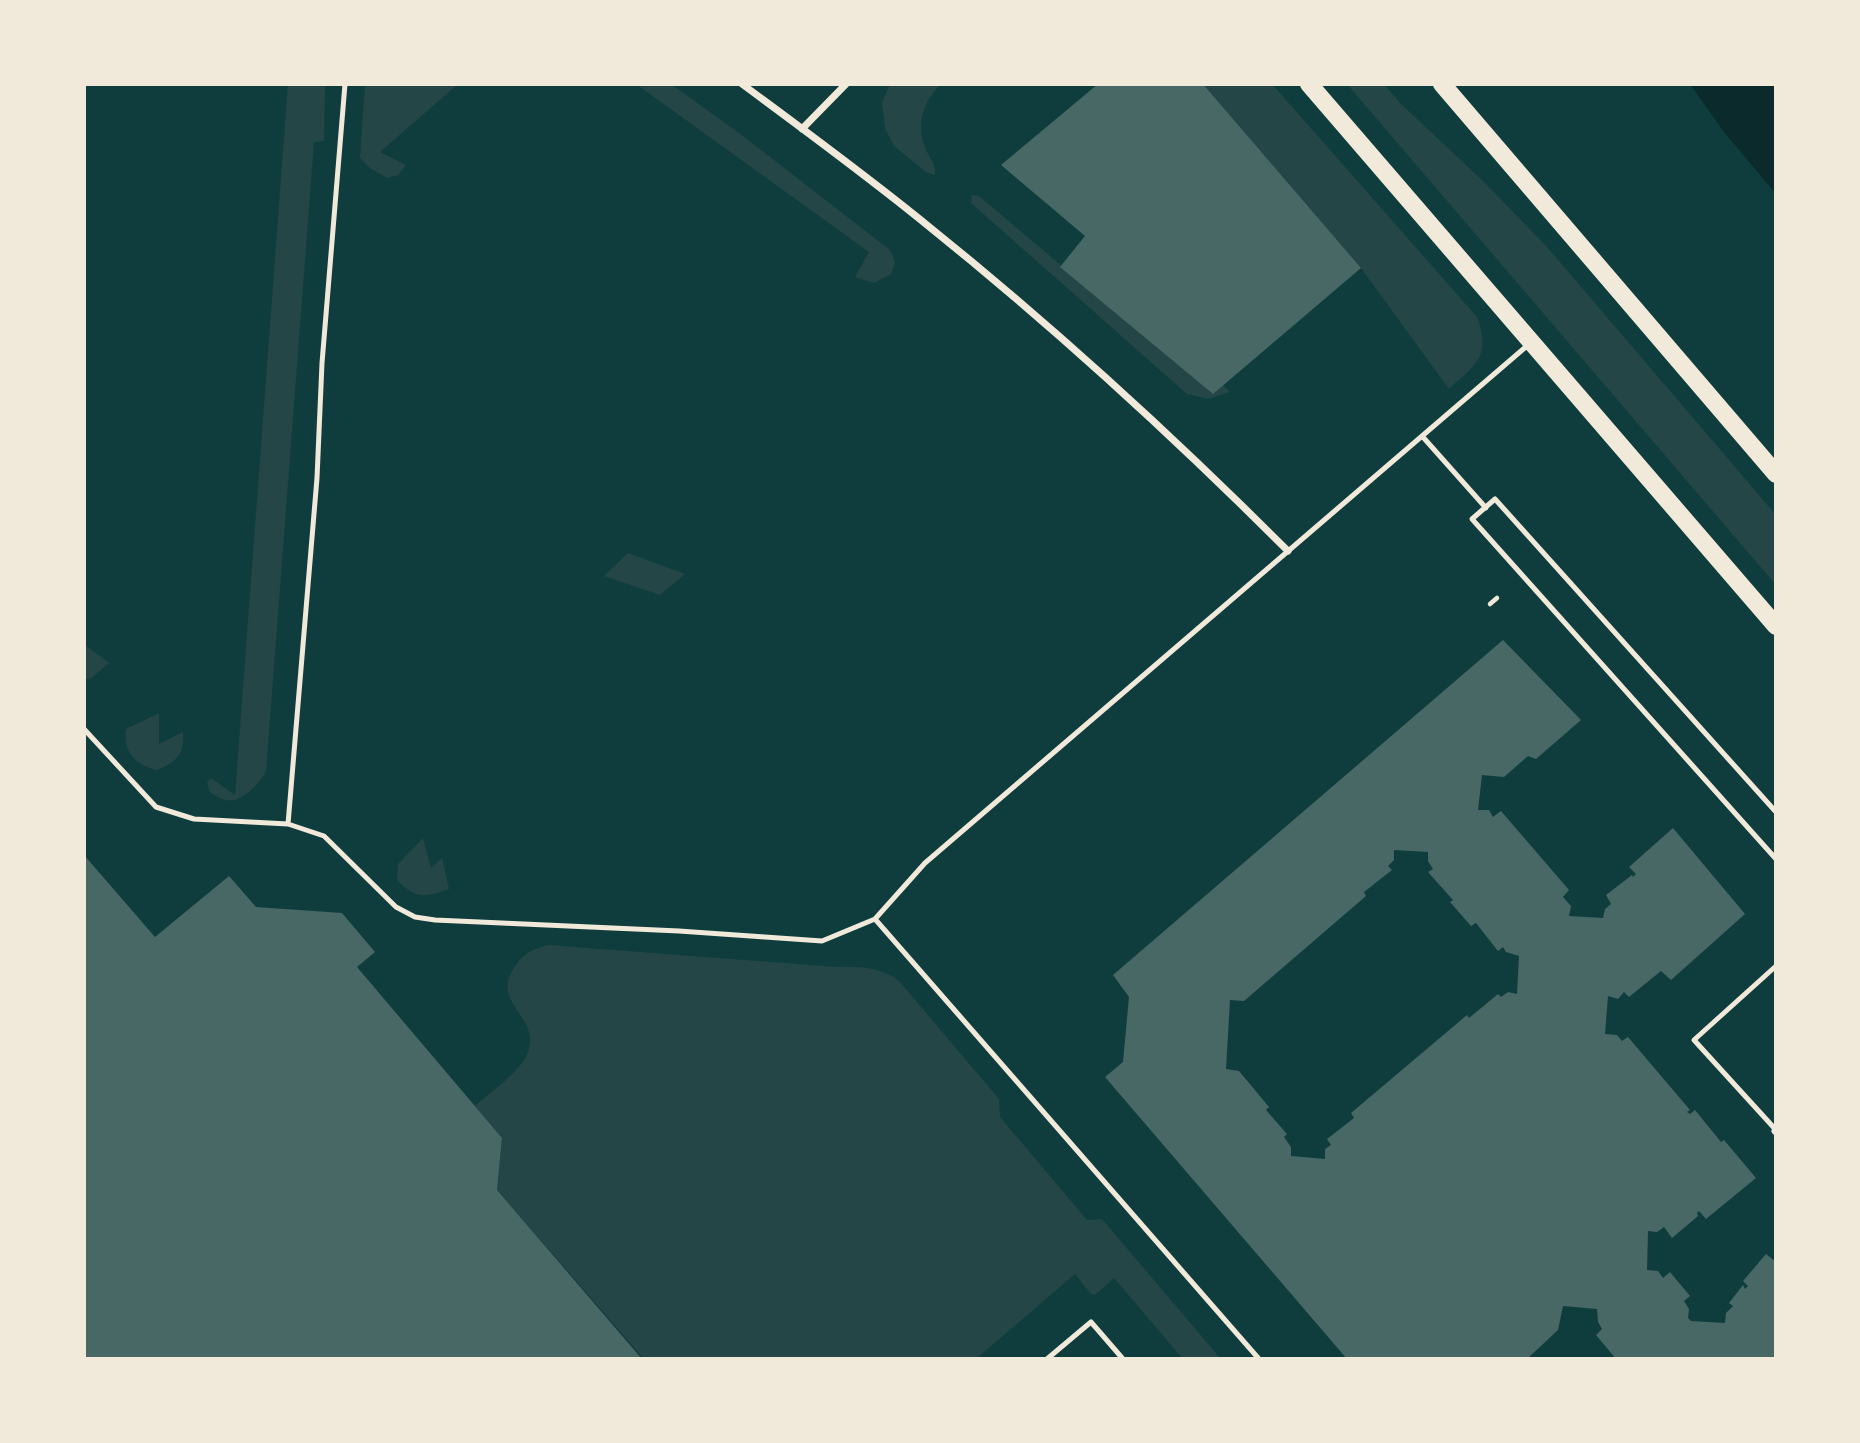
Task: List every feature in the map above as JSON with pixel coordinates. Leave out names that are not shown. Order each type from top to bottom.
[{"type":"main road","points":[[1310,84],[1776,626]]},
{"type":"main road","points":[[1441,84],[1776,474]]},
{"type":"street","points":[[742,84],[926,223],[1085,358],[1199,463],[1288,551]]},
{"type":"street","points":[[802,129],[846,84]]},
{"type":"lane","points":[[288,824],[317,478],[322,363],[345,84]]},
{"type":"lane","points":[[84,729],[156,807],[194,819],[288,824],[324,836],[396,907],[415,917],[822,941],[875,919],[925,863],[1531,342]]},
{"type":"lane","points":[[1422,436],[1486,508]]},
{"type":"lane","points":[[1776,812],[1495,499],[1472,519],[1776,859]]},
{"type":"lane","points":[[875,919],[1259,1359]]},
{"type":"lane","points":[[1776,966],[1694,1040],[1776,1131]]},
{"type":"lane","points":[[1047,1359],[1091,1322],[1123,1359]]},
{"type":"path","points":[[1490,604],[1497,598]]},
{"type":"shaded area","points":[[288,84],[325,84],[324,141],[314,142],[266,771],[255,787],[244,796],[226,800],[210,792],[207,783],[211,778],[235,795]]},
{"type":"shaded area","points":[[365,84],[458,84],[380,152],[406,165],[398,175],[387,178],[360,158]]},
{"type":"shaded area","points":[[636,84],[671,84],[743,136],[890,250],[895,262],[891,274],[874,283],[855,277],[869,252]]},
{"type":"shaded area","points":[[890,84],[941,84],[925,106],[921,123],[923,141],[934,165],[935,175],[926,172],[894,146],[885,128],[882,103]]},
{"type":"shaded area","points":[[1203,84],[1272,84],[1477,317],[1482,351],[1474,365],[1449,389],[1361,268]]},
{"type":"shaded area","points":[[1347,84],[1384,84],[1399,102],[1484,182],[1547,247],[1776,515],[1776,585]]},
{"type":"shaded area","points":[[1690,84],[1776,84],[1776,194],[1724,132]]},
{"type":"shaded area","points":[[972,195],[979,196],[1213,394],[1223,385],[1230,392],[1208,399],[1187,394],[971,203]]},
{"type":"shaded area","points":[[628,553],[685,574],[660,595],[604,576]]},
{"type":"shaded area","points":[[84,644],[109,663],[90,679],[84,679]]},
{"type":"shaded area","points":[[159,713],[159,744],[183,732],[183,739],[178,756],[157,770],[142,765],[132,756],[126,744],[126,729]]},
{"type":"shaded area","points":[[423,838],[431,868],[442,858],[449,889],[427,895],[415,894],[397,880],[398,864]]},
{"type":"shaded area","points":[[549,945],[862,967],[892,976],[999,1099],[1000,1117],[1087,1220],[1102,1219],[1221,1359],[1183,1359],[1114,1278],[1095,1295],[1091,1294],[1075,1274],[976,1359],[644,1359],[497,1190],[502,1138],[475,1106],[513,1074],[525,1059],[530,1039],[528,1029],[511,1000],[508,980],[517,963],[525,955]]},
{"type":"building","points":[[1098,84],[1203,84],[1361,268],[1213,394],[1060,267],[1085,236],[1001,165]]},
{"type":"building","points":[[1503,640],[1581,720],[1536,759],[1528,756],[1504,777],[1482,775],[1478,810],[1489,810],[1493,817],[1501,811],[1569,890],[1563,897],[1571,906],[1569,916],[1603,918],[1605,909],[1611,904],[1606,895],[1636,874],[1629,867],[1673,828],[1745,914],[1671,980],[1661,971],[1629,997],[1624,992],[1618,999],[1608,996],[1605,1034],[1617,1035],[1622,1041],[1628,1037],[1690,1110],[1687,1112],[1690,1114],[1695,1110],[1756,1178],[1706,1219],[1699,1211],[1698,1216],[1672,1238],[1664,1227],[1657,1232],[1648,1231],[1647,1270],[1658,1271],[1663,1278],[1670,1272],[1690,1296],[1684,1301],[1691,1321],[1725,1323],[1726,1313],[1733,1306],[1729,1303],[1743,1285],[1745,1289],[1748,1286],[1743,1281],[1766,1254],[1776,1262],[1776,1359],[1616,1359],[1596,1335],[1602,1329],[1598,1322],[1597,1309],[1563,1306],[1558,1330],[1527,1359],[1347,1359],[1105,1077],[1123,1062],[1129,997],[1113,975]],"holes":[[[1394,850],[1428,852],[1428,861],[1433,869],[1428,872],[1453,900],[1450,902],[1471,926],[1476,923],[1498,951],[1503,947],[1506,952],[1519,956],[1517,994],[1508,992],[1501,997],[1498,994],[1469,1018],[1467,1015],[1351,1113],[1354,1118],[1327,1139],[1331,1145],[1325,1149],[1325,1159],[1291,1156],[1291,1147],[1284,1137],[1287,1134],[1266,1110],[1269,1107],[1239,1071],[1226,1069],[1230,1000],[1244,1001],[1366,896],[1364,892],[1392,870],[1388,866],[1394,860]]]},
{"type":"building","points":[[84,855],[155,937],[229,876],[256,907],[342,913],[375,952],[357,967],[502,1138],[497,1190],[642,1359],[84,1359]]}]
